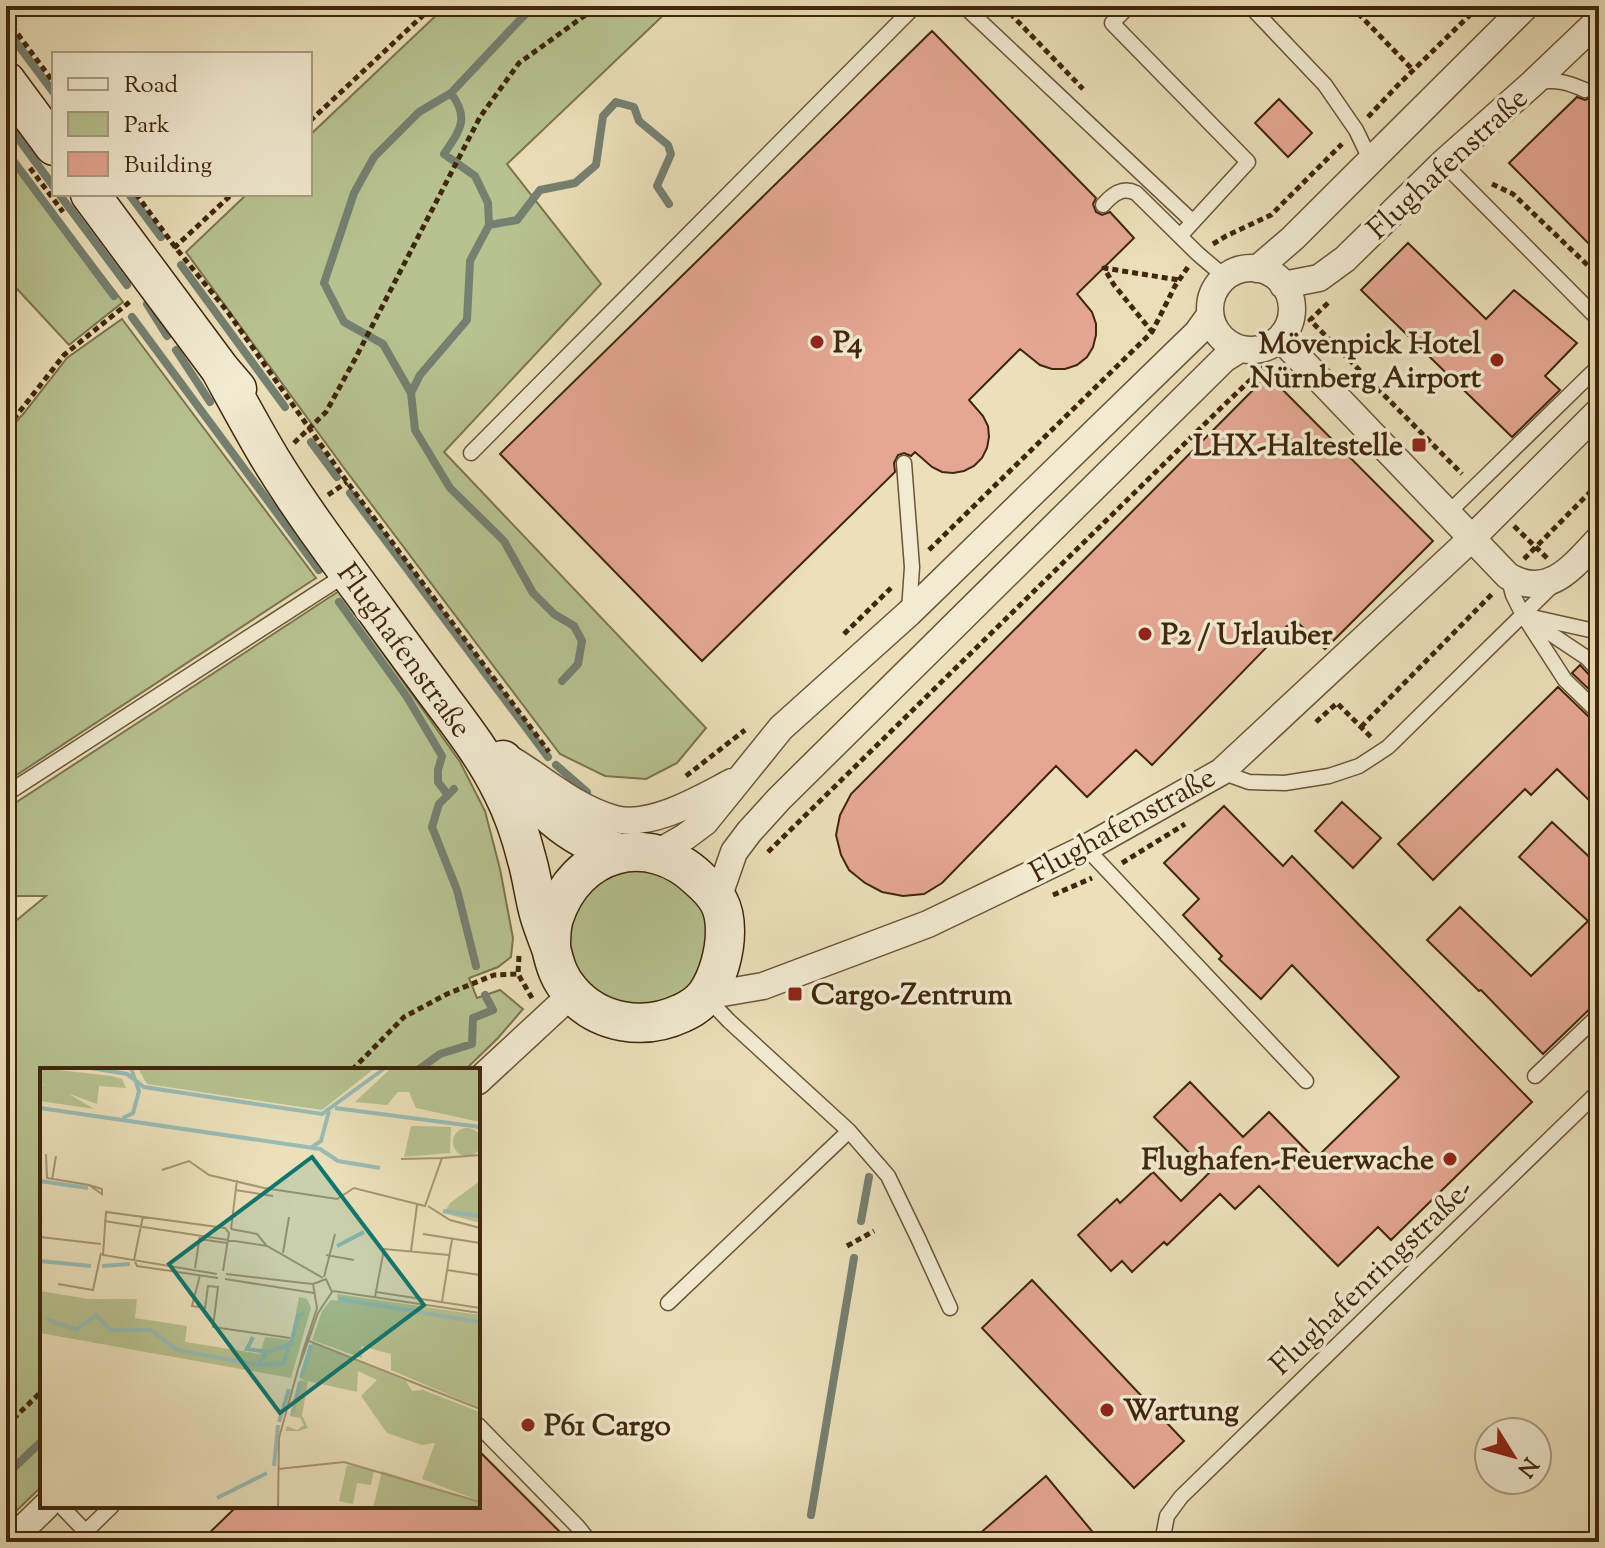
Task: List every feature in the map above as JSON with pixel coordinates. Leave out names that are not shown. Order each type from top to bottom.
[{"type":"main road","points":[[6,81],[52,143]]},
{"type":"main road","name":"Flughafenstraße","points":[[91,196],[220,369],[272,461],[349,573],[467,733],[503,792],[522,840],[539,914],[558,973],[572,994],[607,1018],[635,1024],[670,1019],[691,1009],[705,996]]},
{"type":"main road","name":"Flughafenstraße","points":[[220,369],[298,439],[335,490],[358,558],[378,590],[530,794],[559,824],[593,843],[674,860],[687,867],[718,898]]},
{"type":"main road","name":"Flughafenstraße","points":[[551,948],[554,919],[572,885],[590,867],[605,858],[639,853]]},
{"type":"main road","points":[[705,996],[718,970],[725,945],[718,898]]},
{"type":"street","name":"Flughafenstraße","points":[[639,853],[685,837],[705,822],[781,728],[909,613],[1197,333],[1210,315],[1213,294],[1225,277],[1246,268],[1257,269],[1293,238],[1526,6]]},
{"type":"street","name":"Flughafenstraße","points":[[1283,285],[1319,278],[1345,259],[1450,156],[1599,20]]},
{"type":"street","points":[[1210,315],[1220,336],[1240,349],[1261,349],[1280,338],[1291,318],[1289,295],[1276,277],[1257,269]]},
{"type":"street","points":[[1280,338],[1508,576],[1524,583],[1541,585],[1564,574],[1599,539]]},
{"type":"street","points":[[718,898],[734,852],[779,799],[1224,359],[1240,349]]},
{"type":"street","name":"Flughafenstraße","points":[[705,996],[763,986],[928,924],[1086,848],[1221,772],[1471,539],[1599,411]]},
{"type":"street","name":"Flughafenstraße","points":[[495,749],[589,810],[617,820],[656,817],[743,777]]},
{"type":"street","points":[[480,1079],[572,994]]},
{"type":"street","points":[[9,1542],[44,1508]]},
{"type":"lane","points":[[471,453],[915,6]]},
{"type":"lane","points":[[964,6],[1193,222]]},
{"type":"lane","points":[[1129,6],[1112,23],[1248,162],[1180,236]]},
{"type":"lane","points":[[1250,6],[1325,85],[1356,130],[1370,159]]},
{"type":"lane","points":[[1533,83],[1565,81],[1585,90]]},
{"type":"lane","points":[[1450,156],[1599,320]]},
{"type":"lane","points":[[1103,205],[1111,196],[1129,189],[1136,193],[1225,277]]},
{"type":"lane","points":[[1447,514],[1599,366]]},
{"type":"lane","points":[[904,463],[912,567],[909,613]]},
{"type":"lane","points":[[6,794],[349,573]]},
{"type":"lane","points":[[1221,772],[1249,782],[1285,783],[1329,776],[1359,766],[1384,750],[1564,574]]},
{"type":"lane","points":[[1508,576],[1523,615],[1565,680],[1599,713]]},
{"type":"lane","points":[[1523,615],[1599,632]]},
{"type":"lane","points":[[1523,615],[1587,658],[1599,671]]},
{"type":"lane","points":[[1086,848],[1306,1081]]},
{"type":"lane","points":[[705,996],[849,1131],[888,1176],[950,1308]]},
{"type":"lane","points":[[1535,1076],[1599,1015]]},
{"type":"lane","name":"Flughafenringstraße-","points":[[1162,1542],[1167,1516],[1181,1497],[1599,1091]]},
{"type":"lane","points":[[668,1303],[849,1131]]},
{"type":"lane","points":[[480,1427],[590,1542]]},
{"type":"lane","points":[[62,1508],[80,1537],[110,1508]]},
{"type":"path","points":[[312,119],[433,6]]},
{"type":"path","points":[[298,439],[326,412],[480,117],[519,63],[598,6]]},
{"type":"path","points":[[1351,6],[1413,70]]},
{"type":"path","points":[[834,644],[1152,332],[1198,254],[1226,236],[1271,215],[1479,6]]},
{"type":"path","points":[[6,18],[52,80]]},
{"type":"path","points":[[1397,86],[1421,111]]},
{"type":"path","points":[[1450,156],[1513,194],[1599,276]]},
{"type":"path","points":[[137,196],[227,311],[298,439],[335,490],[550,753]]},
{"type":"path","points":[[175,247],[230,196]]},
{"type":"path","points":[[1152,332],[1104,268],[1180,280]]},
{"type":"path","points":[[6,426],[64,355],[155,281]]},
{"type":"path","points":[[1310,320],[1475,487]]},
{"type":"path","points":[[761,860],[1263,368],[1278,370],[1291,378],[1330,341]]},
{"type":"path","points":[[1361,727],[1599,483]]},
{"type":"path","points":[[1499,511],[1564,574]]},
{"type":"path","points":[[1315,723],[1337,703],[1384,750]]},
{"type":"path","points":[[684,777],[745,730]]},
{"type":"path","points":[[354,1068],[404,1017],[447,994],[494,975],[518,974]]},
{"type":"path","points":[[847,1246],[874,1231]]},
{"type":"path","points":[[6,1426],[40,1393]]},
{"type":"green space","points":[[446,6],[673,6],[507,164],[601,284],[444,452],[706,728],[677,763],[646,779],[605,776],[560,754],[186,252],[245,196],[312,196],[312,133]]},
{"type":"green space","points":[[6,150],[123,302],[69,345],[6,277]]},
{"type":"green space","points":[[122,319],[316,578],[6,782],[6,433],[67,358]]},
{"type":"green space","points":[[339,591],[460,762],[485,811],[513,938],[511,957],[498,967],[469,978],[477,998],[500,990],[523,1009],[467,1068],[40,1068],[40,1488],[6,1521],[6,929],[46,896],[6,896],[6,809]]},
{"type":"green space","points":[[605,862],[690,875],[713,936],[696,978],[667,999],[638,1004],[610,999],[586,983],[569,959],[567,903]]},
{"type":"building","name":"P4","points":[[932,31],[1096,198],[1093,204],[1096,212],[1102,215],[1110,212],[1134,238],[1077,294],[1092,312],[1096,324],[1093,347],[1087,357],[1077,365],[1052,369],[1040,365],[1020,349],[969,400],[983,416],[989,437],[982,458],[974,466],[964,471],[942,472],[915,452],[911,456],[904,453],[898,455],[894,463],[895,472],[702,661],[500,454]]},
{"type":"building","points":[[1599,76],[1599,254],[1509,163],[1577,97],[1585,100],[1592,97],[1595,90],[1592,83]]},
{"type":"building","points":[[1279,99],[1312,133],[1288,157],[1255,123]]},
{"type":"building","name":"Mövenpick Hotel Nürnberg Airport","points":[[1408,243],[1486,319],[1514,290],[1577,343],[1545,376],[1560,390],[1512,437],[1361,290]]},
{"type":"building","name":"P2 / Urlauber","points":[[1268,375],[1433,541],[1325,649],[1294,619],[1152,765],[1136,750],[1087,797],[1056,766],[942,883],[924,894],[903,896],[882,892],[849,870],[836,835],[840,815],[851,794]]},
{"type":"building","points":[[1580,665],[1599,681],[1599,699],[1572,673]]},
{"type":"building","points":[[1558,687],[1599,723],[1599,810],[1557,769],[1531,795],[1525,789],[1433,880],[1398,844]]},
{"type":"building","points":[[1342,802],[1381,838],[1353,868],[1315,831]]},
{"type":"building","points":[[1224,806],[1283,866],[1292,856],[1532,1102],[1391,1240],[1378,1227],[1338,1266],[1259,1186],[1235,1209],[1220,1194],[1167,1245],[1164,1242],[1132,1272],[1122,1261],[1111,1271],[1078,1235],[1117,1199],[1120,1203],[1153,1172],[1181,1201],[1209,1173],[1154,1117],[1190,1082],[1243,1137],[1269,1112],[1315,1159],[1399,1077],[1292,965],[1261,999],[1219,959],[1222,956],[1183,915],[1199,899],[1164,863]]},
{"type":"building","points":[[1552,822],[1599,866],[1599,1000],[1543,1054],[1427,940],[1460,907],[1531,976],[1588,921],[1519,857]]},
{"type":"building","name":"Wartung","points":[[1032,1280],[1184,1441],[1134,1488],[982,1328]]},
{"type":"building","points":[[480,1452],[570,1542],[200,1542],[235,1508],[480,1508]]},
{"type":"building","points":[[1046,1476],[1101,1542],[970,1542]]},
{"type":"waterway","points":[[533,6],[451,93],[460,110],[461,124],[444,154],[475,176],[488,203],[489,225],[470,261],[467,320],[420,375],[411,393],[415,430],[450,488],[504,541],[533,593],[554,614],[574,626],[582,641],[578,664],[562,681]]},
{"type":"waterway","points":[[6,29],[52,90]]},
{"type":"waterway","points":[[411,393],[383,344],[344,322],[324,283],[354,193],[374,157],[419,112],[451,93]]},
{"type":"waterway","points":[[489,225],[517,220],[540,190],[575,183],[596,165],[603,116],[616,102],[634,107],[639,121],[668,145],[671,154],[657,186],[669,204]]},
{"type":"waterway","points":[[6,122],[52,184]]},
{"type":"waterway","points":[[6,151],[114,296]]},
{"type":"waterway","points":[[60,196],[127,285]]},
{"type":"waterway","points":[[130,196],[161,237]]},
{"type":"waterway","points":[[181,265],[285,407]]},
{"type":"waterway","points":[[147,304],[167,336]]},
{"type":"waterway","points":[[132,317],[319,570]]},
{"type":"waterway","points":[[176,350],[210,402]]},
{"type":"waterway","points":[[311,442],[337,477]]},
{"type":"waterway","points":[[350,493],[548,757]]},
{"type":"waterway","points":[[339,602],[407,697],[442,756],[438,782],[448,795]]},
{"type":"waterway","points":[[556,765],[587,792]]},
{"type":"waterway","points":[[454,789],[439,804],[432,827],[457,890],[476,966]]},
{"type":"waterway","points":[[421,1068],[440,1054],[472,1044],[473,1018],[493,1010],[485,995]]},
{"type":"waterway","points":[[861,1221],[869,1177]]},
{"type":"waterway","points":[[811,1515],[854,1258]]},
{"type":"waterway","points":[[6,1475],[40,1443]]},
{"type":"place","name":"P4","points":[[817,342]]},
{"type":"place","name":"Mövenpick Hotel Nürnberg Airport","points":[[1497,360]]},
{"type":"place","name":"LHX-Haltestelle","points":[[1419,445]]},
{"type":"place","name":"P2 / Urlauber","points":[[1145,634]]},
{"type":"place","name":"Cargo-Zentrum","points":[[795,994]]},
{"type":"place","name":"Flughafen-Feuerwache","points":[[1450,1159]]},
{"type":"place","name":"Wartung","points":[[1107,1410]]},
{"type":"place","name":"P61 Cargo","points":[[528,1425]]}]
